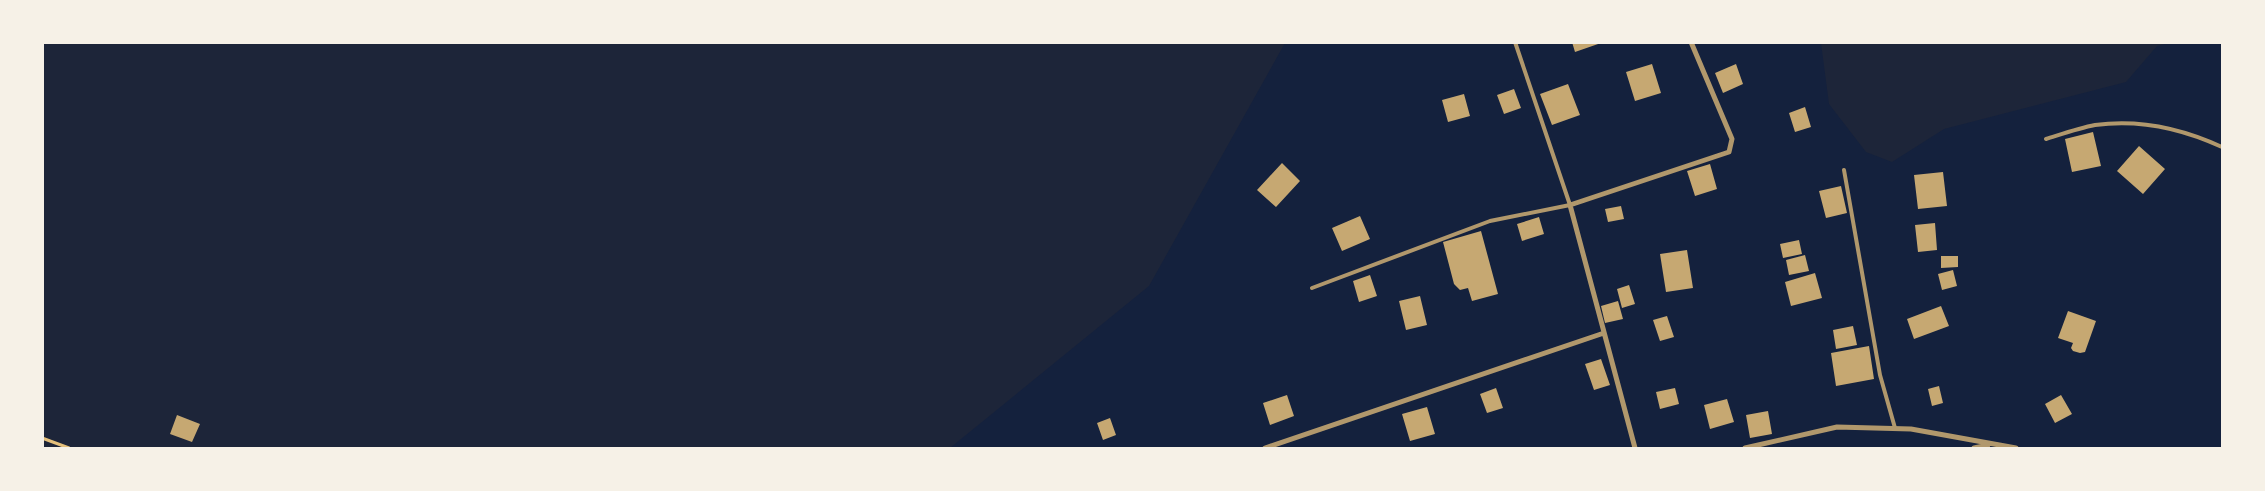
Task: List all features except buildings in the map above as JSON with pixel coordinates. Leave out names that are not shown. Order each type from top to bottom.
[{"type":"street","points":[[1635,448],[1570,205],[1729,152],[1732,139],[1691,42]]},
{"type":"street","points":[[1265,448],[1604,333]]},
{"type":"street","points":[[1745,448],[1837,427],[1911,429],[2016,448]]},
{"type":"street","points":[[1974,448],[1991,444]]},
{"type":"lane","points":[[1312,288],[1490,221],[1570,205],[1515,42]]},
{"type":"lane","points":[[2046,139],[2094,126],[2128,124],[2166,126],[2222,148]]},
{"type":"lane","points":[[1844,170],[1880,375],[1895,428]]},
{"type":"path","points":[[42,438],[68,448]]},
{"type":"shaded area","points":[[1821,42],[2169,43],[2157,46],[2126,82],[1944,129],[1892,162],[1866,152],[1829,104]]},
{"type":"shaded area","points":[[42,43],[1285,43],[1149,286],[950,448],[43,448]]}]
